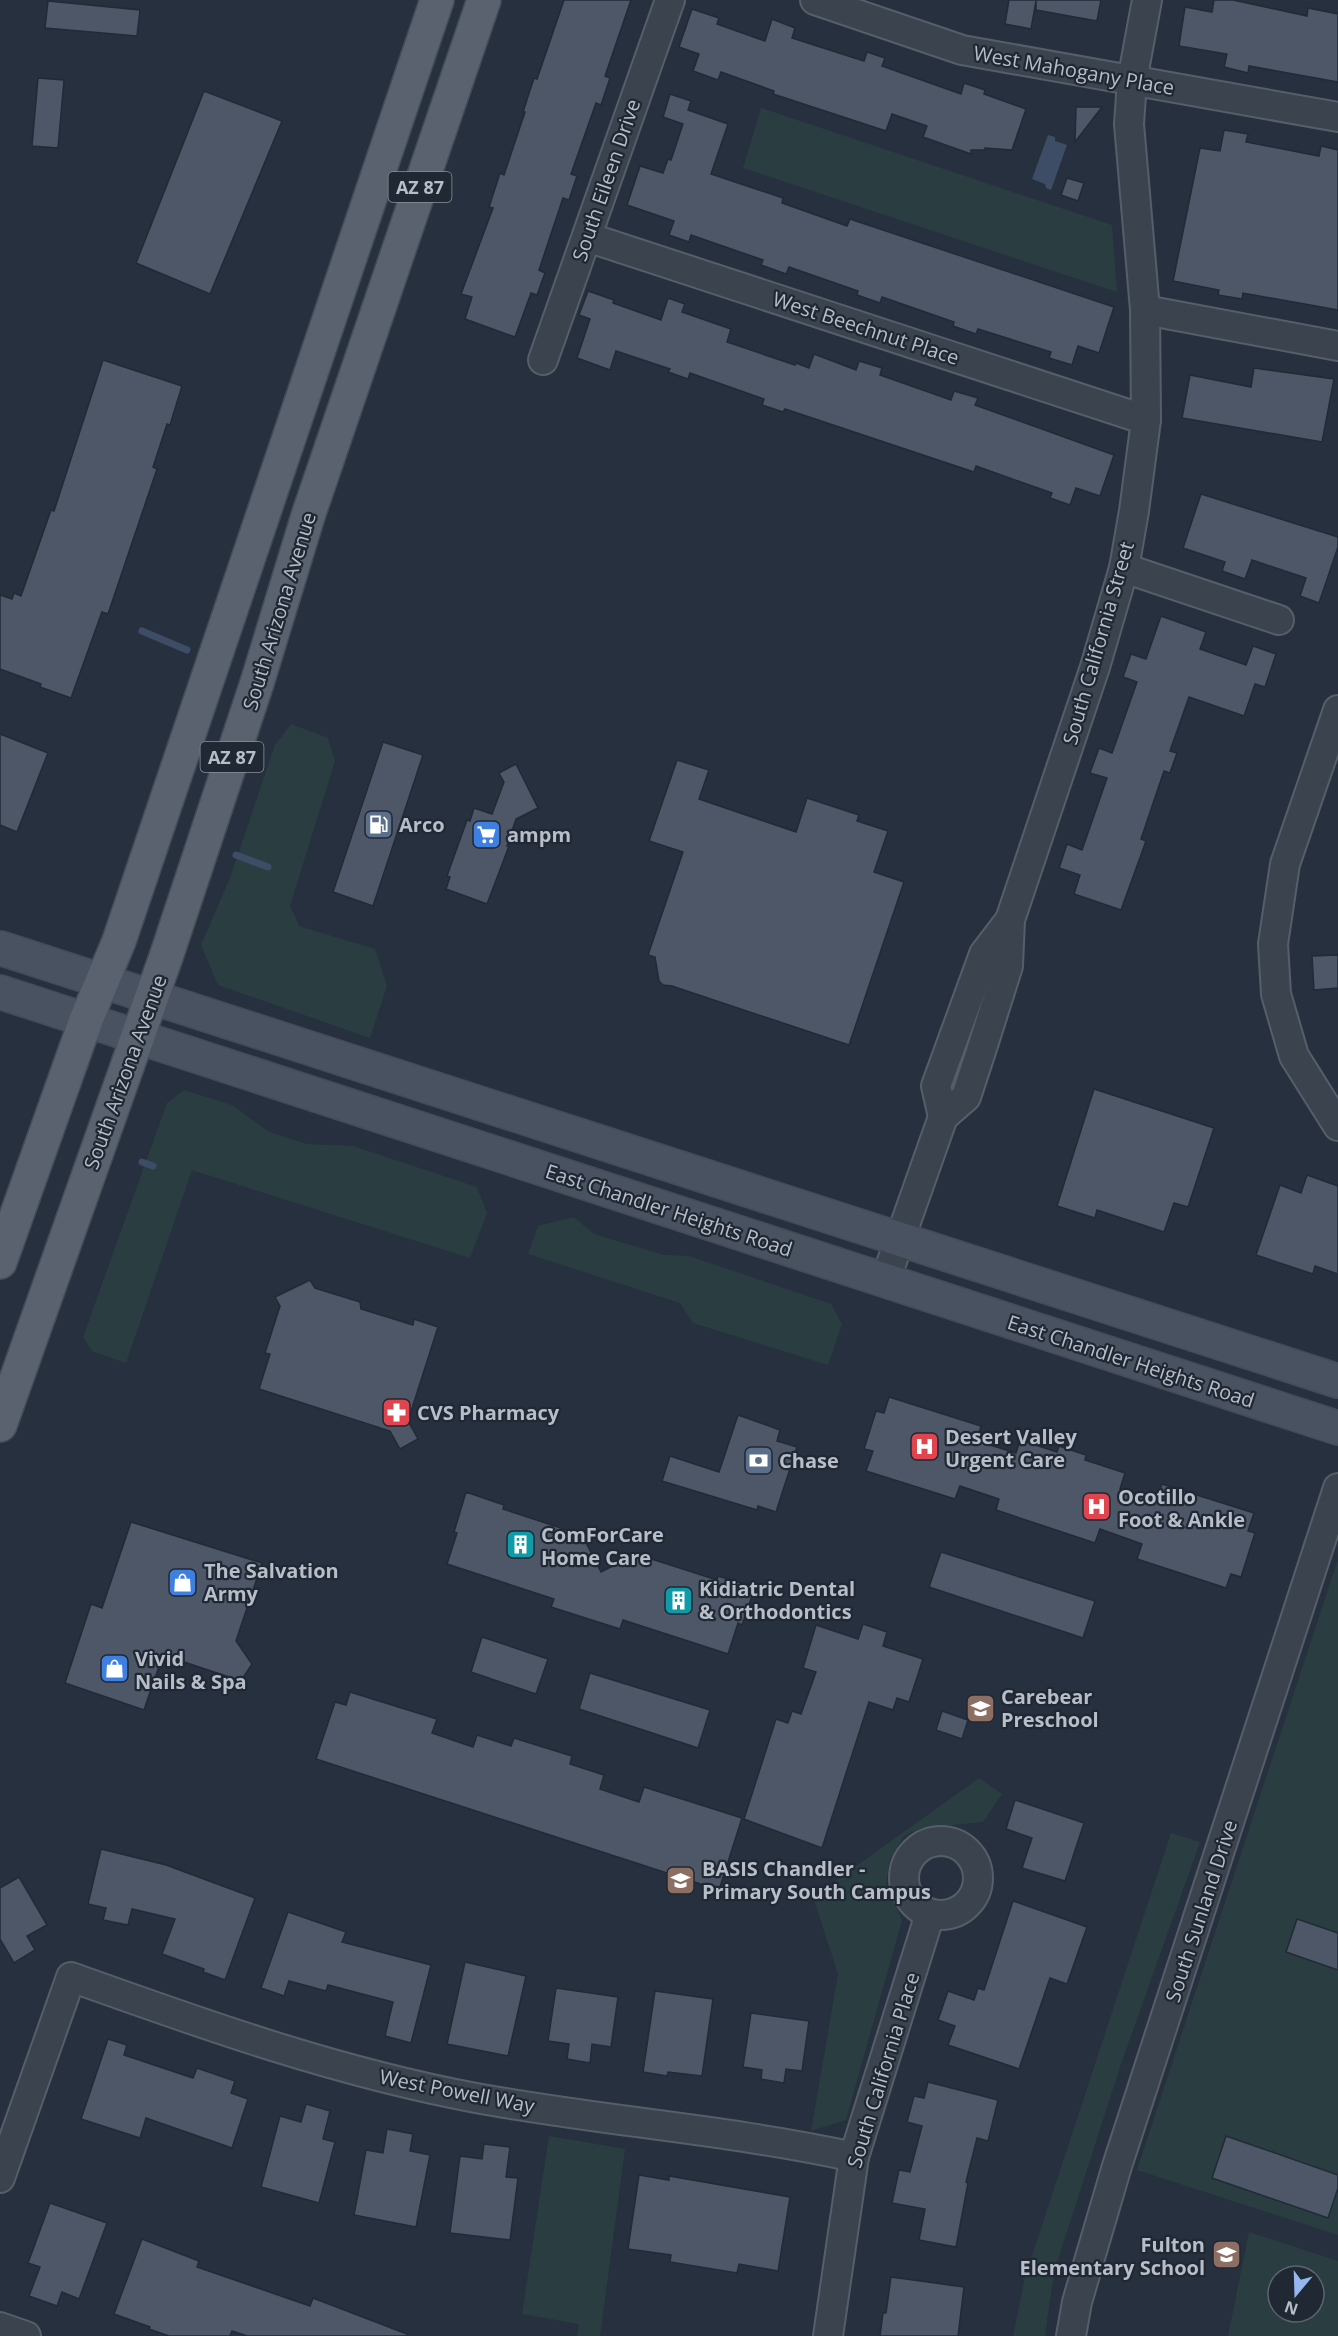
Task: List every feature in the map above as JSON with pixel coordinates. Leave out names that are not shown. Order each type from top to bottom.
[{"type":"main road","name":"AZ 87","points":[[0,1262],[86,1020],[104,982],[181,761],[437,0]]},
{"type":"main road","name":"South Arizona Avenue","points":[[0,1425],[152,997],[257,683],[308,516],[484,0]]},
{"type":"main road","points":[[316,361],[357,375]]},
{"type":"main road","points":[[0,948],[1338,1381]]},
{"type":"main road","name":"East Chandler Heights Road","points":[[0,992],[1338,1428]]},
{"type":"main road","points":[[763,1241],[777,1200]]},
{"type":"street","name":"South Eileen Drive","points":[[543,360],[670,0]]},
{"type":"street","name":"West Mahogany Place","points":[[815,0],[962,50],[1338,117]]},
{"type":"street","name":"South California Street","points":[[885,1281],[943,1117],[966,1097],[1008,966],[1010,920],[1095,667],[1124,567],[1146,420],[1145,310],[1129,124],[1132,81],[1148,0]]},
{"type":"street","name":"West Beechnut Place","points":[[586,237],[1146,420]]},
{"type":"street","points":[[1145,310],[1338,346]]},
{"type":"street","points":[[1124,567],[1279,620]]},
{"type":"street","points":[[1338,710],[1285,864],[1273,944],[1276,994],[1294,1056],[1338,1126]]},
{"type":"street","name":"South California Street","points":[[943,1117],[936,1086],[954,1032],[984,954],[1010,920]]},
{"type":"street","points":[[954,1032],[984,1042]]},
{"type":"street","name":"South Sunland Drive","points":[[1071,2336],[1077,2302],[1114,2176],[1338,1488]]},
{"type":"street","name":"South California Place","points":[[828,2336],[854,2157],[930,1914]]},
{"type":"street","name":"West Powell Way","points":[[0,2178],[71,1977],[223,2031],[333,2066],[476,2098],[854,2157]]},
{"type":"street","points":[[0,2327],[26,2336]]},
{"type":"green space","points":[[761,108],[1112,225],[1117,292],[743,168]]},
{"type":"green space","points":[[291,724],[328,738],[335,761],[290,906],[299,926],[375,949],[387,986],[370,1038],[218,985],[201,945],[230,878],[275,745]]},
{"type":"green space","points":[[184,1090],[232,1105],[269,1132],[307,1144],[353,1146],[477,1187],[487,1213],[470,1258],[192,1170],[126,1363],[92,1351],[83,1337],[167,1103]]},
{"type":"green space","points":[[574,1217],[594,1234],[664,1255],[689,1256],[831,1304],[842,1324],[828,1365],[693,1323],[680,1303],[528,1254],[538,1226]]},
{"type":"green space","points":[[1338,1559],[1338,2235],[1137,2170]]},
{"type":"green space","points":[[979,1778],[1002,1794],[983,1822],[922,1828],[904,1836],[890,1859],[886,1885],[902,1920],[846,2120],[811,2131],[838,1974],[813,1897]]},
{"type":"green space","points":[[1171,1833],[1200,1842],[1121,2064],[1054,2272],[1045,2336],[1013,2336],[1025,2277]]},
{"type":"green space","points":[[549,2136],[625,2149],[600,2336],[577,2336],[579,2324],[522,2314]]},
{"type":"green space","points":[[1249,2232],[1338,2261],[1338,2336],[1228,2336]]},
{"type":"water","points":[[1048,135],[1055,137],[1055,141],[1067,145],[1051,190],[1046,188],[1045,184],[1032,179]]},
{"type":"building","points":[[564,0],[631,0],[605,76],[610,78],[601,105],[596,103],[571,174],[577,176],[569,200],[563,198],[539,270],[545,273],[537,295],[531,293],[515,337],[465,319],[472,297],[461,294],[493,208],[489,207],[500,173],[504,175],[534,78],[537,79]]},
{"type":"building","points":[[1009,0],[1101,0],[1097,21],[1036,10],[1036,1],[1031,29],[1005,24]]},
{"type":"building","points":[[1214,0],[1233,0],[1307,16],[1308,8],[1338,14],[1338,82],[1249,66],[1248,73],[1224,67],[1227,54],[1179,46],[1185,7],[1212,12]]},
{"type":"building","points":[[48,1],[140,10],[137,36],[45,28]]},
{"type":"building","points":[[692,9],[719,18],[717,24],[765,41],[772,19],[795,28],[792,38],[864,61],[867,52],[885,58],[882,66],[961,94],[964,83],[985,90],[984,94],[1026,109],[1012,150],[985,148],[985,150],[971,150],[971,154],[923,137],[927,126],[892,114],[886,131],[773,94],[774,91],[721,72],[718,80],[693,71],[699,54],[679,47]]},
{"type":"building","points":[[38,78],[64,80],[58,148],[32,146]]},
{"type":"building","points":[[204,91],[282,121],[210,294],[136,263]]},
{"type":"building","points":[[670,94],[691,101],[688,110],[728,124],[711,174],[783,198],[782,203],[847,226],[850,219],[1114,307],[1099,353],[1078,346],[1072,365],[1049,358],[1051,352],[978,329],[976,334],[953,326],[954,322],[882,297],[880,303],[857,295],[858,291],[789,267],[786,274],[761,265],[763,260],[691,235],[689,242],[669,235],[674,221],[627,205],[640,166],[663,173],[668,159],[671,160],[683,124],[663,117]]},
{"type":"building","points":[[1076,107],[1102,107],[1075,142]]},
{"type":"building","points":[[1224,130],[1248,134],[1246,142],[1319,156],[1321,146],[1338,150],[1338,310],[1243,293],[1242,299],[1218,295],[1219,290],[1173,281],[1200,148],[1220,151]]},
{"type":"building","points":[[1067,178],[1084,183],[1078,201],[1061,195]]},
{"type":"building","points":[[588,291],[614,300],[613,303],[661,320],[668,298],[685,304],[682,312],[731,329],[727,342],[795,365],[796,363],[809,368],[814,354],[856,370],[859,361],[882,368],[880,375],[951,400],[954,391],[978,398],[975,405],[1114,455],[1100,496],[1076,488],[1070,505],[1050,498],[1052,493],[976,466],[974,472],[785,409],[783,412],[762,405],[764,399],[690,373],[688,379],[668,372],[670,369],[616,351],[610,370],[577,358],[590,319],[579,315]]},
{"type":"building","points":[[103,360],[182,386],[170,425],[167,424],[153,467],[157,469],[108,614],[102,612],[71,698],[0,669],[0,595],[12,599],[14,593],[21,596],[51,510],[54,511]]},
{"type":"building","points":[[1254,368],[1334,379],[1322,442],[1182,418],[1190,375],[1251,387]]},
{"type":"building","points":[[1201,494],[1338,537],[1338,547],[1319,603],[1300,596],[1306,578],[1252,560],[1245,579],[1222,571],[1225,562],[1183,548]]},
{"type":"building","points":[[1161,616],[1206,632],[1200,649],[1246,665],[1253,646],[1276,654],[1265,687],[1255,684],[1244,716],[1189,697],[1170,751],[1177,753],[1170,773],[1164,771],[1141,839],[1146,841],[1121,910],[1074,894],[1080,875],[1059,868],[1067,844],[1082,850],[1107,778],[1090,773],[1099,748],[1112,753],[1137,682],[1123,677],[1131,654],[1146,659]]},
{"type":"building","points":[[0,734],[48,753],[17,832],[0,825]]},
{"type":"building","name":"Arco","points":[[383,742],[423,755],[373,906],[333,892]]},
{"type":"building","points":[[677,760],[709,770],[699,799],[796,832],[807,798],[859,815],[857,821],[888,831],[874,872],[904,882],[849,1045],[672,986],[663,985],[659,981],[655,957],[648,955],[683,852],[649,841]]},
{"type":"building","name":"ampm","points":[[516,764],[538,808],[516,819],[507,846],[509,846],[487,904],[446,889],[450,877],[447,876],[467,820],[470,821],[474,808],[492,814],[504,782],[499,773]]},
{"type":"building","points":[[1338,955],[1338,988],[1314,990],[1312,956]]},
{"type":"building","points":[[1094,1089],[1214,1128],[1188,1207],[1174,1203],[1164,1232],[1097,1210],[1095,1218],[1057,1206]]},
{"type":"building","points":[[1307,1175],[1338,1186],[1338,1274],[1315,1266],[1313,1274],[1256,1255],[1280,1185],[1301,1193]]},
{"type":"building","name":"CVS Pharmacy","points":[[310,1280],[315,1288],[360,1302],[361,1309],[413,1325],[414,1319],[438,1327],[408,1421],[418,1439],[400,1449],[390,1431],[259,1389],[270,1354],[265,1353],[280,1306],[275,1297]]},
{"type":"building","points":[[889,1397],[981,1426],[977,1441],[1016,1453],[1020,1440],[1057,1452],[1059,1446],[1086,1455],[1085,1460],[1125,1473],[1120,1489],[1156,1500],[1162,1484],[1254,1513],[1248,1531],[1255,1533],[1241,1577],[1231,1574],[1226,1588],[1137,1559],[1142,1544],[1100,1529],[1095,1543],[996,1510],[999,1499],[960,1486],[955,1499],[866,1471],[873,1451],[864,1449],[876,1411],[884,1413]]},
{"type":"building","name":"Chase","points":[[738,1415],[780,1430],[777,1441],[797,1447],[776,1512],[758,1506],[757,1510],[662,1481],[670,1456],[719,1472]]},
{"type":"building","points":[[466,1492],[504,1505],[503,1509],[582,1535],[601,1572],[636,1554],[717,1580],[718,1576],[755,1587],[742,1625],[738,1623],[728,1654],[623,1620],[620,1629],[551,1607],[554,1599],[447,1564]]},
{"type":"building","name":"The Salvation Army","points":[[131,1522],[262,1563],[236,1641],[252,1664],[241,1681],[163,1655],[144,1710],[65,1683],[91,1604],[102,1608]]},
{"type":"building","points":[[941,1552],[1095,1601],[1083,1638],[929,1587]]},
{"type":"building","points":[[863,1624],[887,1632],[883,1646],[923,1659],[909,1702],[897,1698],[893,1710],[869,1702],[822,1848],[744,1819],[776,1719],[788,1723],[792,1711],[801,1714],[816,1672],[803,1668],[816,1625],[858,1639]]},
{"type":"building","points":[[482,1637],[548,1659],[536,1694],[471,1672]]},
{"type":"building","points":[[590,1673],[710,1710],[698,1748],[579,1709]]},
{"type":"building","points":[[350,1692],[437,1719],[432,1733],[473,1747],[477,1735],[511,1746],[514,1738],[572,1756],[570,1764],[604,1775],[600,1789],[639,1802],[644,1787],[742,1818],[719,1890],[316,1759],[335,1702],[346,1705]]},
{"type":"building","points":[[942,1711],[968,1720],[962,1739],[936,1730]]},
{"type":"building","points":[[1015,1800],[1084,1823],[1065,1881],[1022,1868],[1032,1838],[1006,1829]]},
{"type":"building","points":[[101,1849],[166,1865],[255,1898],[225,1980],[203,1972],[204,1969],[162,1954],[175,1919],[132,1909],[128,1925],[103,1920],[106,1908],[88,1904]]},
{"type":"building","points":[[19,1877],[47,1925],[27,1936],[35,1950],[14,1963],[0,1939],[0,1888]]},
{"type":"building","points":[[1013,1901],[1087,1927],[1067,1984],[1050,1978],[1019,2069],[948,2045],[955,2026],[938,2020],[948,1991],[974,2000],[978,1988],[984,1990]]},
{"type":"building","points":[[288,1912],[346,1932],[342,1942],[431,1965],[411,2043],[385,2036],[393,2002],[328,1985],[326,1991],[289,1981],[284,1996],[261,1988]]},
{"type":"building","points":[[1297,1919],[1338,1933],[1338,1970],[1286,1952]]},
{"type":"building","points":[[465,1962],[526,1976],[508,2056],[447,2044]]},
{"type":"building","points":[[556,1988],[618,1997],[611,2047],[592,2044],[590,2063],[567,2059],[569,2044],[548,2041]]},
{"type":"building","points":[[655,1991],[713,1999],[702,2076],[668,2072],[667,2076],[643,2072]]},
{"type":"building","points":[[751,2013],[809,2021],[802,2071],[786,2069],[784,2083],[761,2079],[762,2070],[743,2067]]},
{"type":"building","points":[[108,2039],[127,2045],[124,2055],[193,2078],[197,2068],[235,2081],[231,2093],[248,2099],[232,2148],[146,2118],[140,2138],[81,2119]]},
{"type":"building","points":[[928,2082],[998,2100],[988,2141],[977,2138],[966,2182],[968,2183],[956,2247],[919,2240],[925,2209],[892,2203],[899,2170],[910,2172],[922,2126],[907,2122],[914,2096],[924,2098]]},
{"type":"building","points":[[306,2104],[330,2111],[323,2139],[335,2142],[319,2203],[261,2187],[280,2116],[301,2122]]},
{"type":"building","points":[[387,2129],[413,2134],[410,2151],[430,2155],[416,2227],[354,2215],[366,2150],[383,2153]]},
{"type":"building","points":[[1226,2136],[1338,2175],[1338,2188],[1328,2218],[1212,2178]]},
{"type":"building","points":[[484,2144],[510,2147],[506,2177],[518,2178],[510,2240],[450,2233],[460,2156],[482,2159]]},
{"type":"building","points":[[639,2175],[669,2180],[669,2176],[790,2197],[778,2271],[739,2264],[737,2273],[670,2262],[671,2255],[628,2249]]},
{"type":"building","points":[[50,2203],[107,2223],[79,2299],[62,2292],[57,2306],[29,2296],[40,2267],[28,2263]]},
{"type":"building","points":[[142,2239],[199,2261],[197,2267],[310,2306],[313,2298],[407,2334],[407,2336],[247,2336],[232,2331],[230,2336],[169,2336],[149,2329],[150,2327],[114,2314]]},
{"type":"building","points":[[891,2277],[964,2287],[958,2336],[880,2336]]},
{"type":"waterway","points":[[142,631],[187,650]]},
{"type":"waterway","points":[[236,855],[268,867]]},
{"type":"waterway","points":[[142,1162],[153,1166]]},
{"type":"place","name":"Arco","points":[[378,824]]},
{"type":"place","name":"ampm","points":[[486,834]]},
{"type":"place","name":"CVS Pharmacy","points":[[396,1412]]},
{"type":"place","name":"Desert Valley Urgent Care","points":[[924,1447]]},
{"type":"place","name":"Chase","points":[[758,1460]]},
{"type":"place","name":"Ocotillo Foot & Ankle","points":[[1097,1507]]},
{"type":"place","name":"ComForCare Home Care","points":[[520,1545]]},
{"type":"place","name":"The Salvation Army","points":[[183,1582]]},
{"type":"place","name":"Kidiatric Dental & Orthodontics","points":[[678,1600]]},
{"type":"place","name":"Vivid Nails & Spa","points":[[114,1669]]},
{"type":"place","name":"Carebear Preschool","points":[[980,1708]]},
{"type":"place","name":"BASIS Chandler - Primary South Campus","points":[[681,1880]]},
{"type":"place","name":"Fulton Elementary School","points":[[1226,2255]]}]
